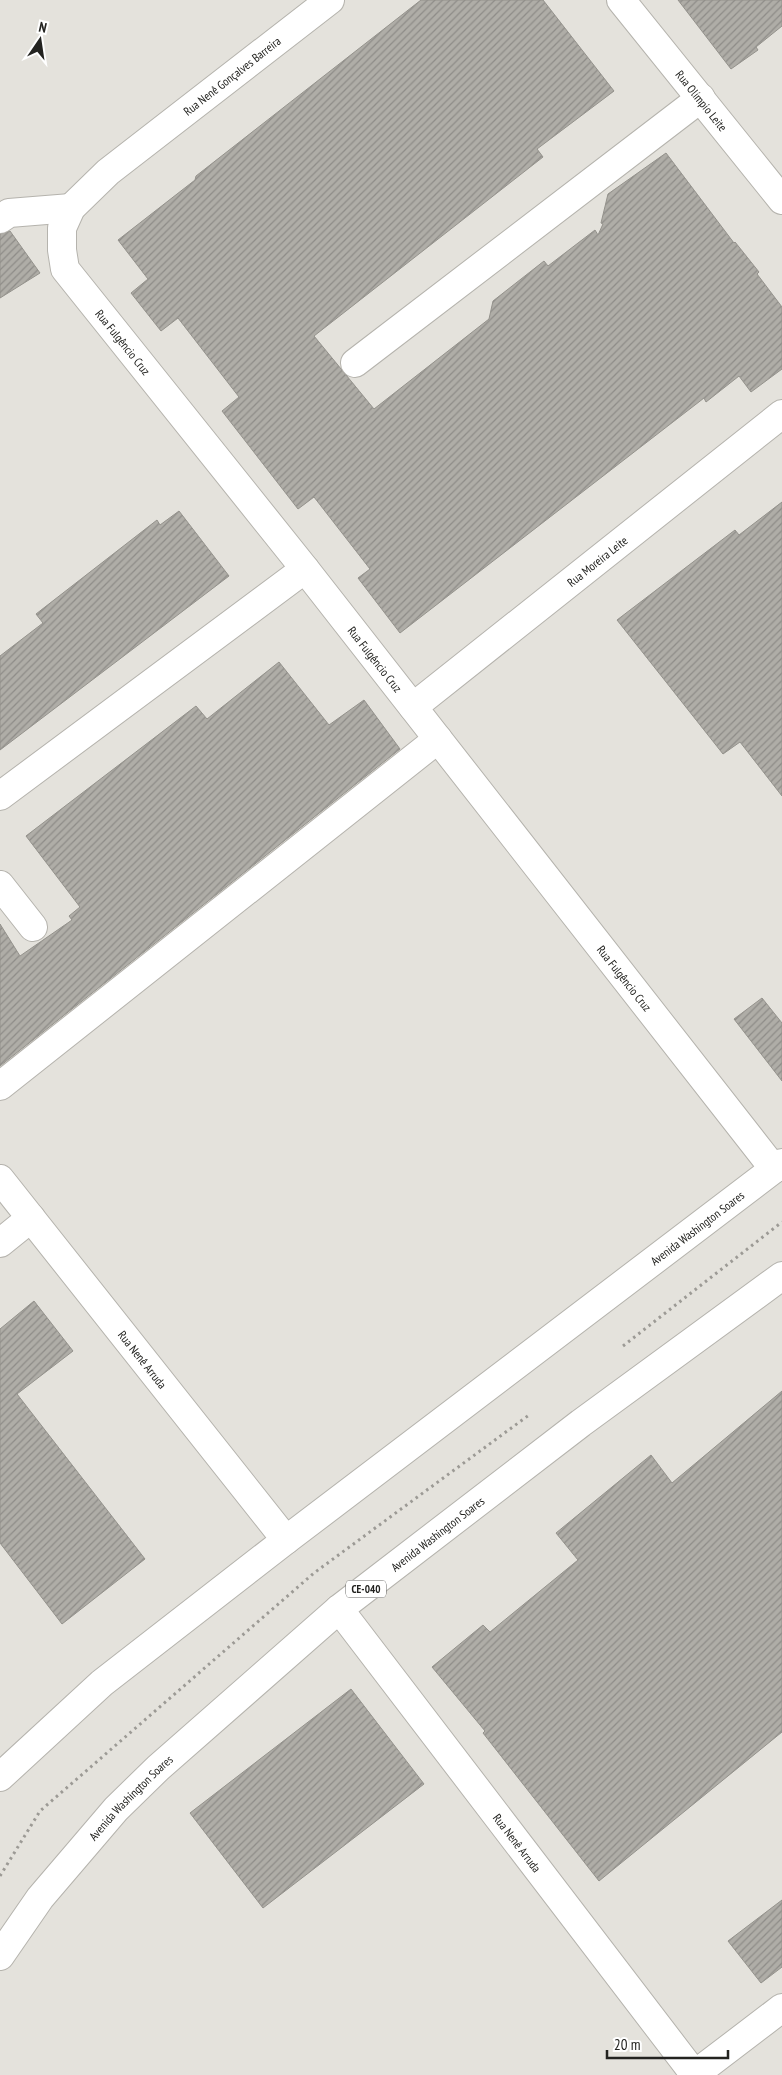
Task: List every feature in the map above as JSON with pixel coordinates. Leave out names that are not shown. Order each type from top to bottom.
[{"type":"main road","name":"Rua Nenê Gonçalves Barreira","points":[[135,151],[330,0]]},
{"type":"main road","name":"Rua Olímpio Leite","points":[[621,0],[782,200]]},
{"type":"main road","points":[[355,363],[701,98]]},
{"type":"main road","name":"Rua Fulgêncio Cruz","points":[[135,151],[108,172],[71,208],[62,228],[62,250],[66,269],[83,293],[305,569],[413,708],[778,1166]]},
{"type":"main road","points":[[0,219],[9,213],[71,208]]},
{"type":"main road","name":"Rua Moreira Leite","points":[[413,708],[782,414]]},
{"type":"main road","points":[[0,796],[305,569]]},
{"type":"main road","points":[[0,1086],[438,739]]},
{"type":"main road","points":[[0,885],[33,928]]},
{"type":"main road","name":"Avenida Washington Soares","points":[[0,1777],[102,1683],[286,1540],[778,1166]]},
{"type":"main road","name":"Rua Nenê Arruda","points":[[0,1179],[286,1540]]},
{"type":"main road","points":[[0,1243],[31,1218]]},
{"type":"main road","name":"Avenida Washington Soares","points":[[0,1956],[40,1898],[116,1809],[173,1755],[339,1609],[582,1423],[782,1276]]},
{"type":"main road","name":"Rua Nenê Arruda","points":[[339,1609],[695,2075]]},
{"type":"main road","points":[[695,2075],[782,2008]]},
{"type":"building","points":[[421,0],[543,0],[614,91],[537,149],[543,157],[314,336],[374,409],[489,319],[493,301],[544,261],[548,266],[595,230],[598,235],[603,224],[601,223],[608,194],[666,153],[734,243],[759,272],[757,274],[782,307],[782,369],[751,392],[739,376],[706,402],[704,398],[400,633],[358,578],[370,569],[314,497],[298,509],[222,411],[239,397],[178,318],[161,331],[131,293],[148,279],[118,240],[195,180],[196,176]]},
{"type":"building","points":[[678,0],[782,0],[782,26],[756,47],[758,50],[731,69]]},
{"type":"building","points":[[10,231],[40,273],[0,298],[0,234]]},
{"type":"building","points":[[782,502],[782,796],[740,742],[723,754],[617,620],[735,530],[739,535]]},
{"type":"building","points":[[179,511],[229,576],[0,750],[0,656],[43,623],[36,614],[157,520],[160,525]]},
{"type":"building","points":[[279,662],[329,725],[364,700],[400,749],[0,1066],[0,924],[20,956],[72,920],[69,916],[80,907],[26,836],[196,706],[207,719]]},
{"type":"building","points":[[762,998],[782,1023],[782,1081],[734,1019]]},
{"type":"building","points":[[34,1301],[73,1351],[17,1394],[145,1559],[62,1624],[0,1543],[0,1329]]},
{"type":"building","points":[[782,1391],[782,1732],[599,1881],[483,1733],[485,1731],[432,1667],[483,1625],[490,1632],[578,1560],[556,1533],[651,1455],[672,1483]]},
{"type":"building","points":[[351,1689],[424,1784],[263,1908],[190,1813]]},
{"type":"building","points":[[782,1900],[782,1967],[761,1983],[728,1941]]}]
